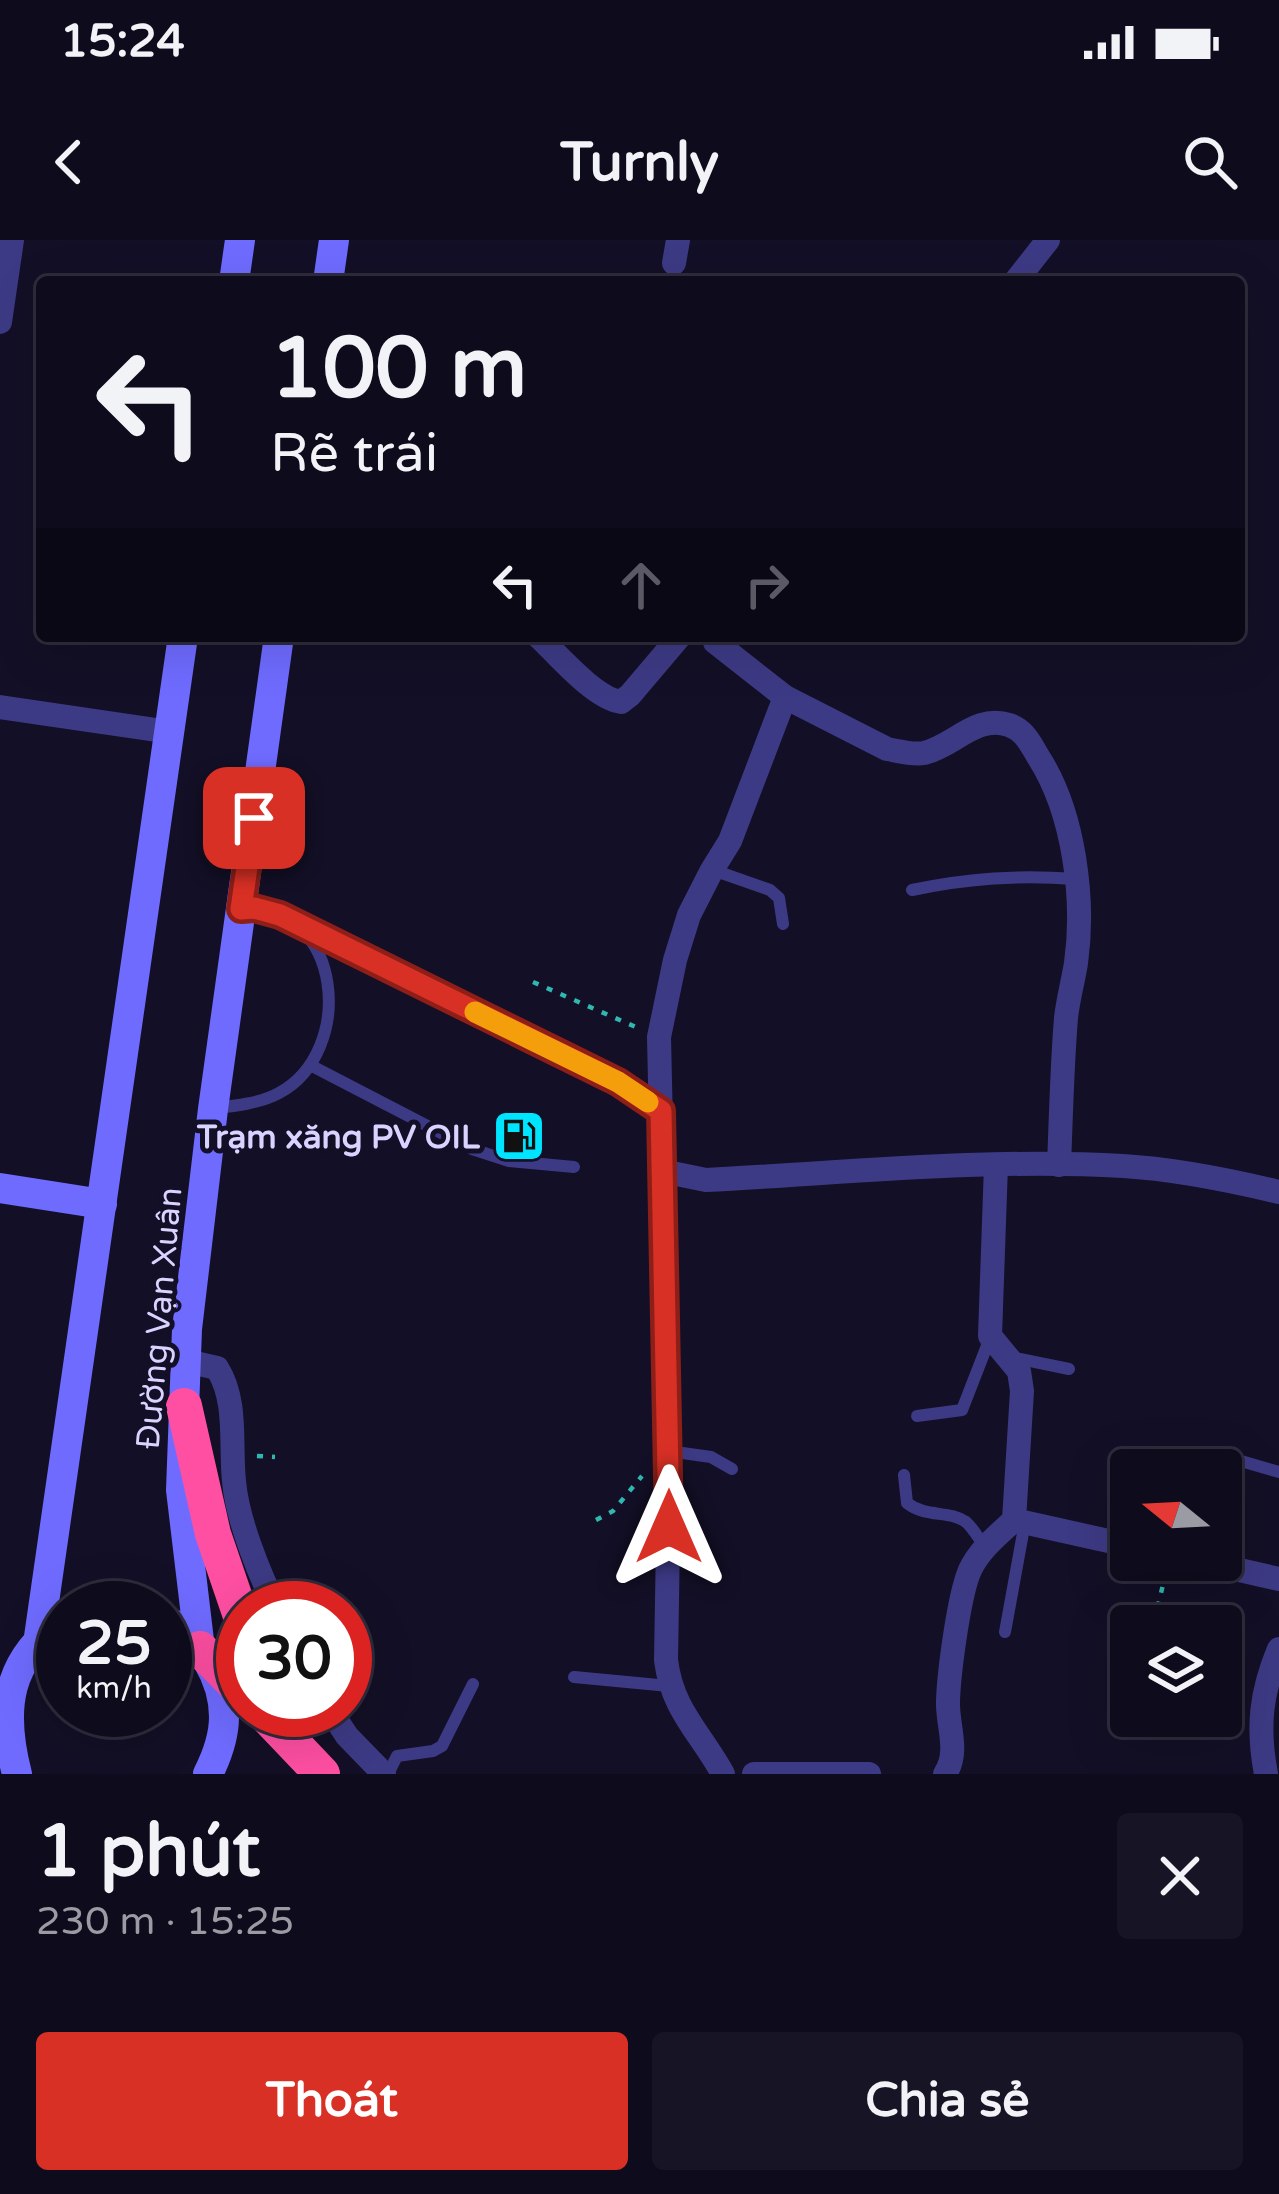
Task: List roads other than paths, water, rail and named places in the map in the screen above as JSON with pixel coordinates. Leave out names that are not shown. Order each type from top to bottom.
[{"type":"highway","points":[[184,1406],[213,1534],[229,1581]]},
{"type":"highway","points":[[200,1648],[216,1664]]},
{"type":"highway","points":[[288,1737],[324,1774]]},
{"type":"highway","points":[[302,1737],[324,1774]]},
{"type":"main road","points":[[235,276],[239,240]]},
{"type":"main road","points":[[329,276],[334,240]]},
{"type":"main road","name":"Đường Vạn Xuân","points":[[57,1581],[102,1204],[182,642]]},
{"type":"main road","name":"Đường Vạn Xuân","points":[[200,1648],[181,1490],[187,1329],[278,642]]},
{"type":"main road","points":[[0,1188],[102,1204]]},
{"type":"main road","points":[[192,1641],[218,1680],[224,1715],[219,1750],[208,1774]]},
{"type":"main road","points":[[17,1774],[3,1735],[3,1697],[16,1662],[36,1643]]},
{"type":"street","points":[[0,322],[12,240]]},
{"type":"street","points":[[1020,276],[1048,240]]},
{"type":"street","points":[[544,642],[598,692],[621,702],[675,642]]},
{"type":"street","points":[[716,642],[785,697],[887,748],[925,753],[991,722],[1022,731],[1052,779],[1072,848],[1078,899],[1059,1165]]},
{"type":"street","points":[[723,1774],[677,1705],[666,1660],[669,1457],[659,1037],[689,915],[730,842],[785,697]]},
{"type":"street","points":[[0,707],[170,732]]},
{"type":"street","points":[[996,1165],[990,1336],[1019,1371],[1022,1390],[1019,1521]]},
{"type":"street","points":[[662,1171],[706,1180],[996,1165],[1126,1166],[1279,1192]]},
{"type":"street","points":[[186,1361],[217,1368],[223,1377],[230,1399],[237,1498],[262,1581]]},
{"type":"street","points":[[1019,1521],[1110,1541]]},
{"type":"street","points":[[945,1774],[953,1753],[948,1696],[970,1570],[986,1547],[1019,1521]]},
{"type":"street","points":[[1242,1571],[1279,1579]]},
{"type":"street","points":[[1266,1774],[1261,1706],[1279,1648]]},
{"type":"street","points":[[347,1737],[386,1774]]},
{"type":"street","points":[[754,1774],[869,1774]]},
{"type":"lane","points":[[712,870],[770,890],[779,898],[783,924]]},
{"type":"lane","points":[[912,890],[974,878],[1076,879]]},
{"type":"lane","points":[[241,909],[280,915],[618,1082],[661,1111]]},
{"type":"lane","points":[[213,1108],[280,1093],[310,1065],[327,1029],[328,995],[325,964],[305,929]]},
{"type":"lane","points":[[310,1065],[472,1149],[509,1160],[574,1167]]},
{"type":"lane","points":[[917,1416],[962,1410],[990,1336]]},
{"type":"lane","points":[[1009,1357],[1069,1369]]},
{"type":"lane","points":[[669,1457],[712,1456],[732,1469]]},
{"type":"lane","points":[[1242,1461],[1279,1472]]},
{"type":"lane","points":[[904,1475],[907,1503],[919,1513],[968,1523],[986,1547]]},
{"type":"lane","points":[[1005,1632],[1019,1521]]},
{"type":"lane","points":[[574,1677],[669,1685]]},
{"type":"lane","points":[[386,1774],[397,1756],[442,1746],[473,1684]]},
{"type":"place","name":"Trạm xăng PV OIL","points":[[519,1136]]}]
